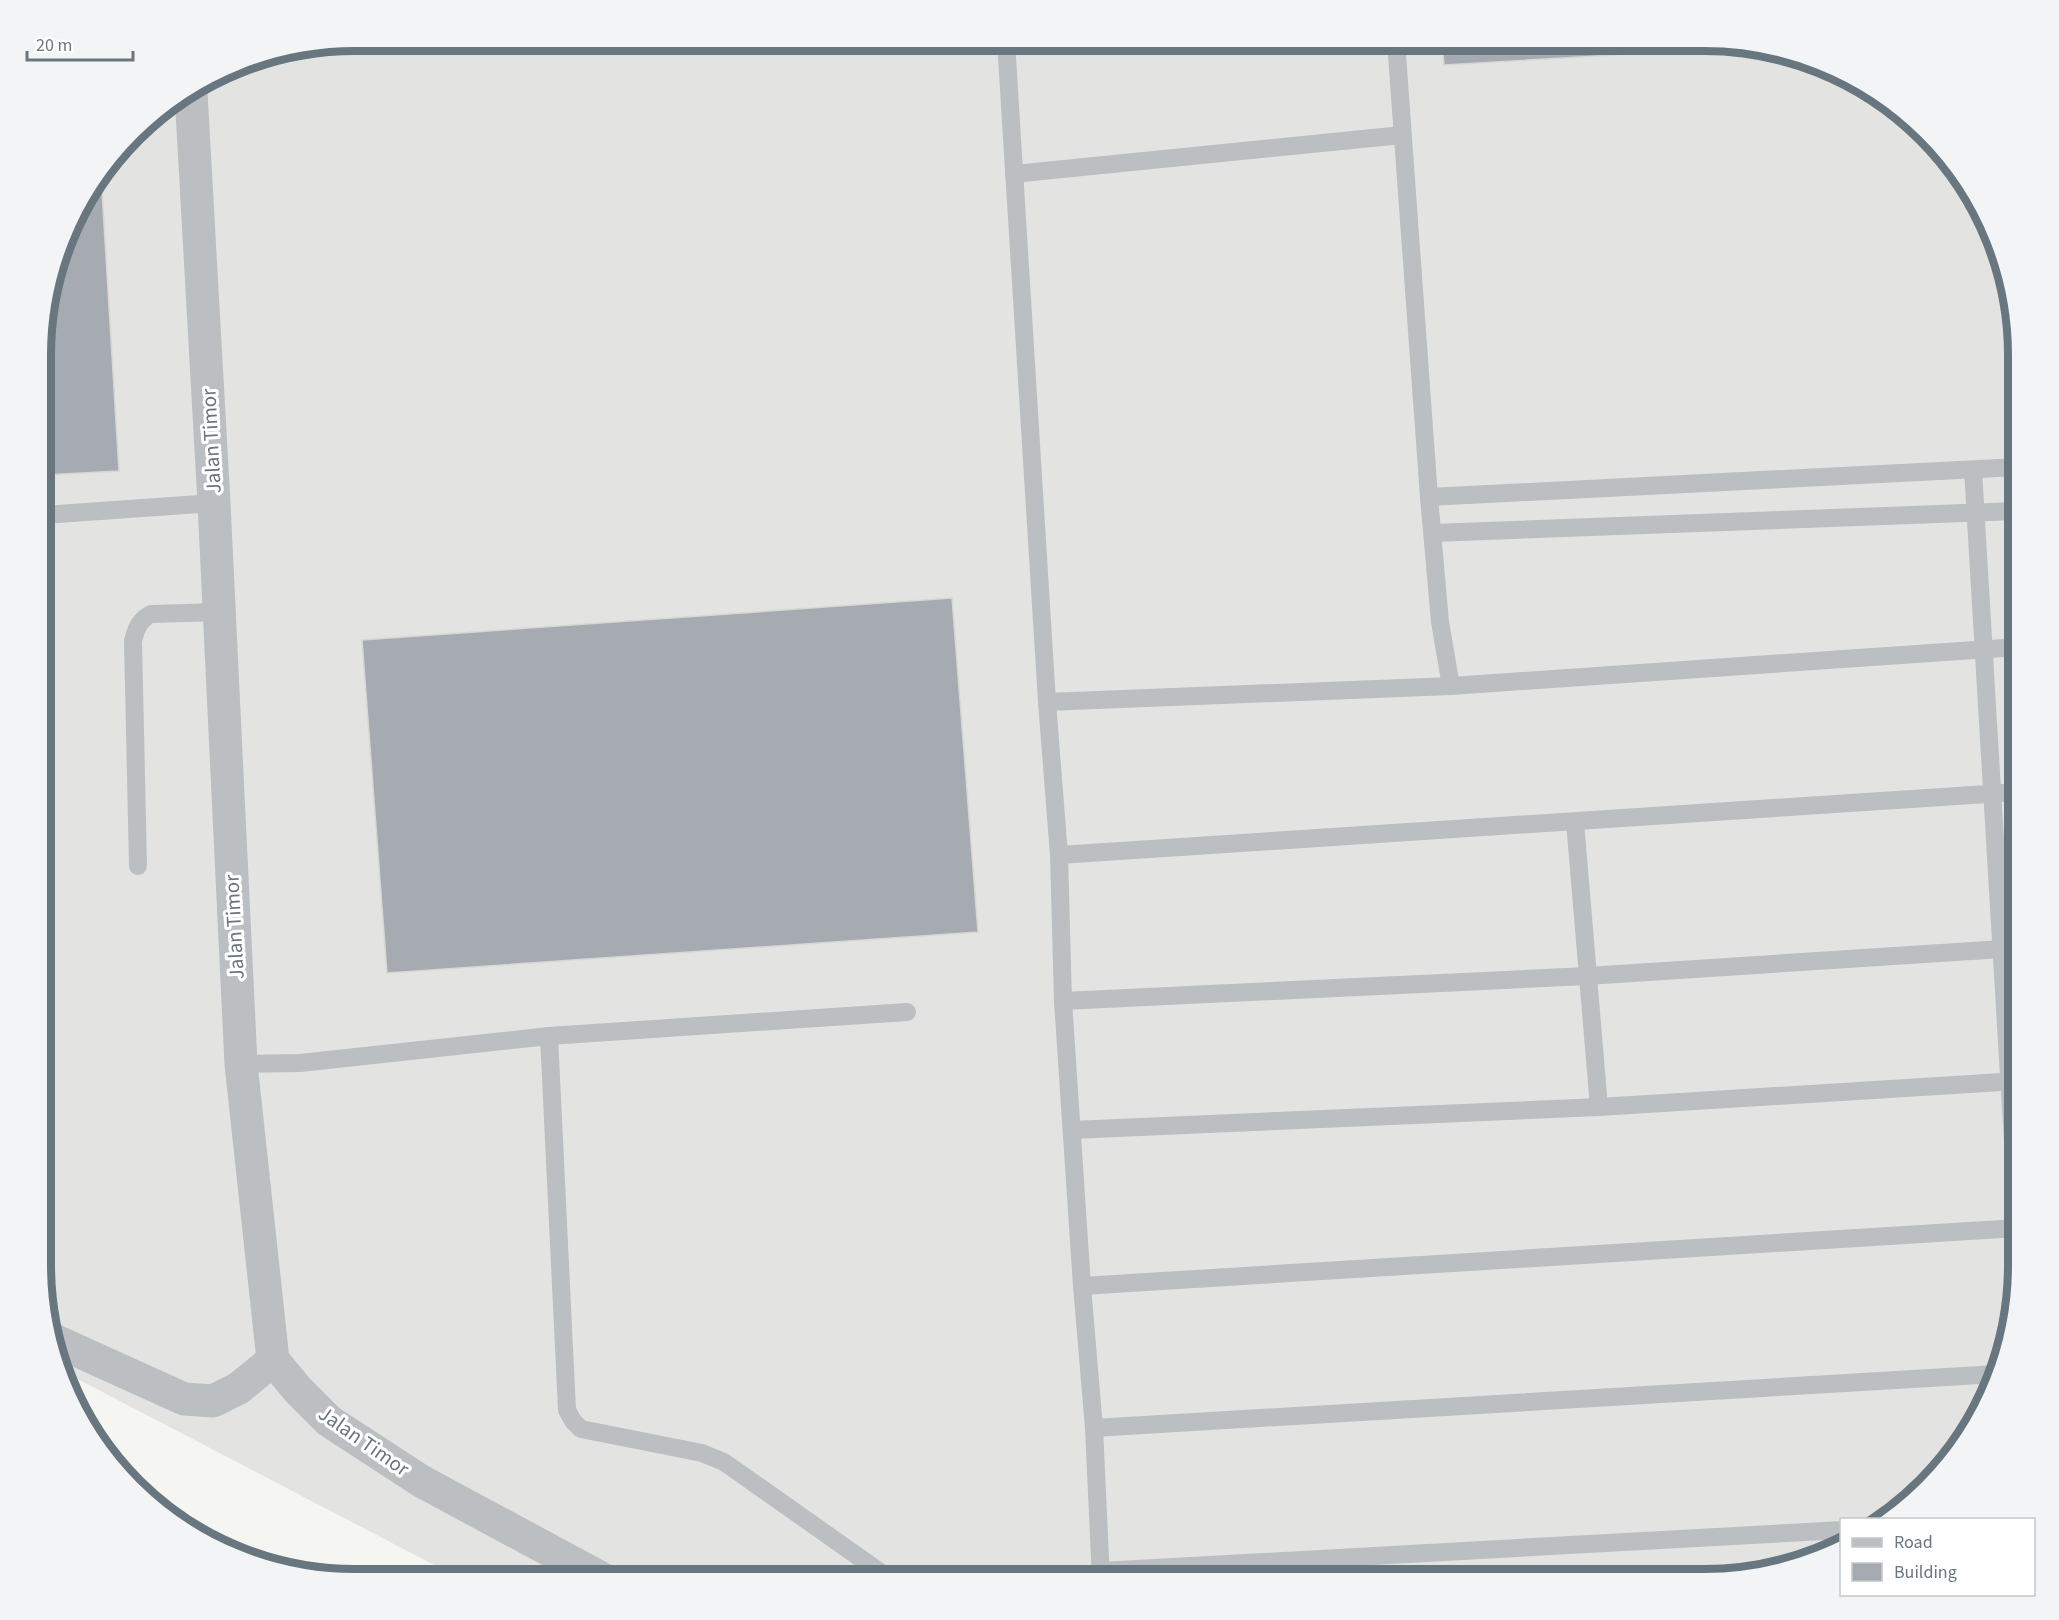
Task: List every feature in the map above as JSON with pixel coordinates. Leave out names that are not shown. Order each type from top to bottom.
[{"type":"street","name":"Jalan Timor","points":[[191,99],[220,612],[240,1064],[273,1360],[298,1390],[329,1421],[421,1481],[584,1569]]},
{"type":"street","points":[[61,1343],[184,1399],[213,1401],[239,1388],[273,1360]]},
{"type":"lane","points":[[1007,51],[1047,702],[1059,855],[1063,1001],[1094,1428],[1101,1569]]},
{"type":"lane","points":[[1397,51],[1428,497],[1440,622],[1451,686]]},
{"type":"lane","points":[[1014,174],[1402,135]]},
{"type":"lane","points":[[1428,497],[2008,468]]},
{"type":"lane","points":[[1973,470],[1992,794],[2008,931]]},
{"type":"lane","points":[[51,514],[214,503]]},
{"type":"lane","points":[[1433,533],[2008,512]]},
{"type":"lane","points":[[138,866],[133,641],[136,629],[143,618],[151,614],[220,612]]},
{"type":"lane","points":[[1047,702],[1451,686],[2008,648]]},
{"type":"lane","points":[[1059,855],[2008,793]]},
{"type":"lane","points":[[1575,822],[1599,1107]]},
{"type":"lane","points":[[1063,1001],[1587,976],[2008,948]]},
{"type":"lane","points":[[240,1064],[300,1063],[549,1036],[907,1012]]},
{"type":"lane","points":[[549,1036],[567,1410],[573,1421],[581,1429],[702,1453],[724,1462],[876,1569]]},
{"type":"lane","points":[[1072,1130],[1599,1107],[2008,1082]]},
{"type":"lane","points":[[1082,1286],[2008,1228]]},
{"type":"lane","points":[[1094,1428],[1988,1375]]},
{"type":"lane","points":[[1200,1569],[1840,1530]]},
{"type":"shaded area","points":[[355,51],[1704,51],[1744,54],[1783,61],[1839,82],[1873,102],[1905,126],[1933,154],[1957,186],[1985,238],[1998,276],[2007,335],[2008,1265],[2005,1305],[1998,1344],[1977,1400],[1957,1434],[1933,1466],[1905,1494],[1873,1518],[1840,1518],[1840,1537],[1821,1546],[1783,1559],[1724,1568],[442,1569],[72,1376],[57,1325],[51,1265],[52,335],[61,276],[82,220],[102,186],[126,154],[154,126],[186,102],[238,74],[295,57]]},
{"type":"building","points":[[1443,51],[1682,51],[1444,65]]},
{"type":"building","points":[[102,187],[119,471],[51,475],[51,355],[57,295],[74,238]]},
{"type":"building","points":[[952,598],[978,932],[387,973],[362,640]]}]
